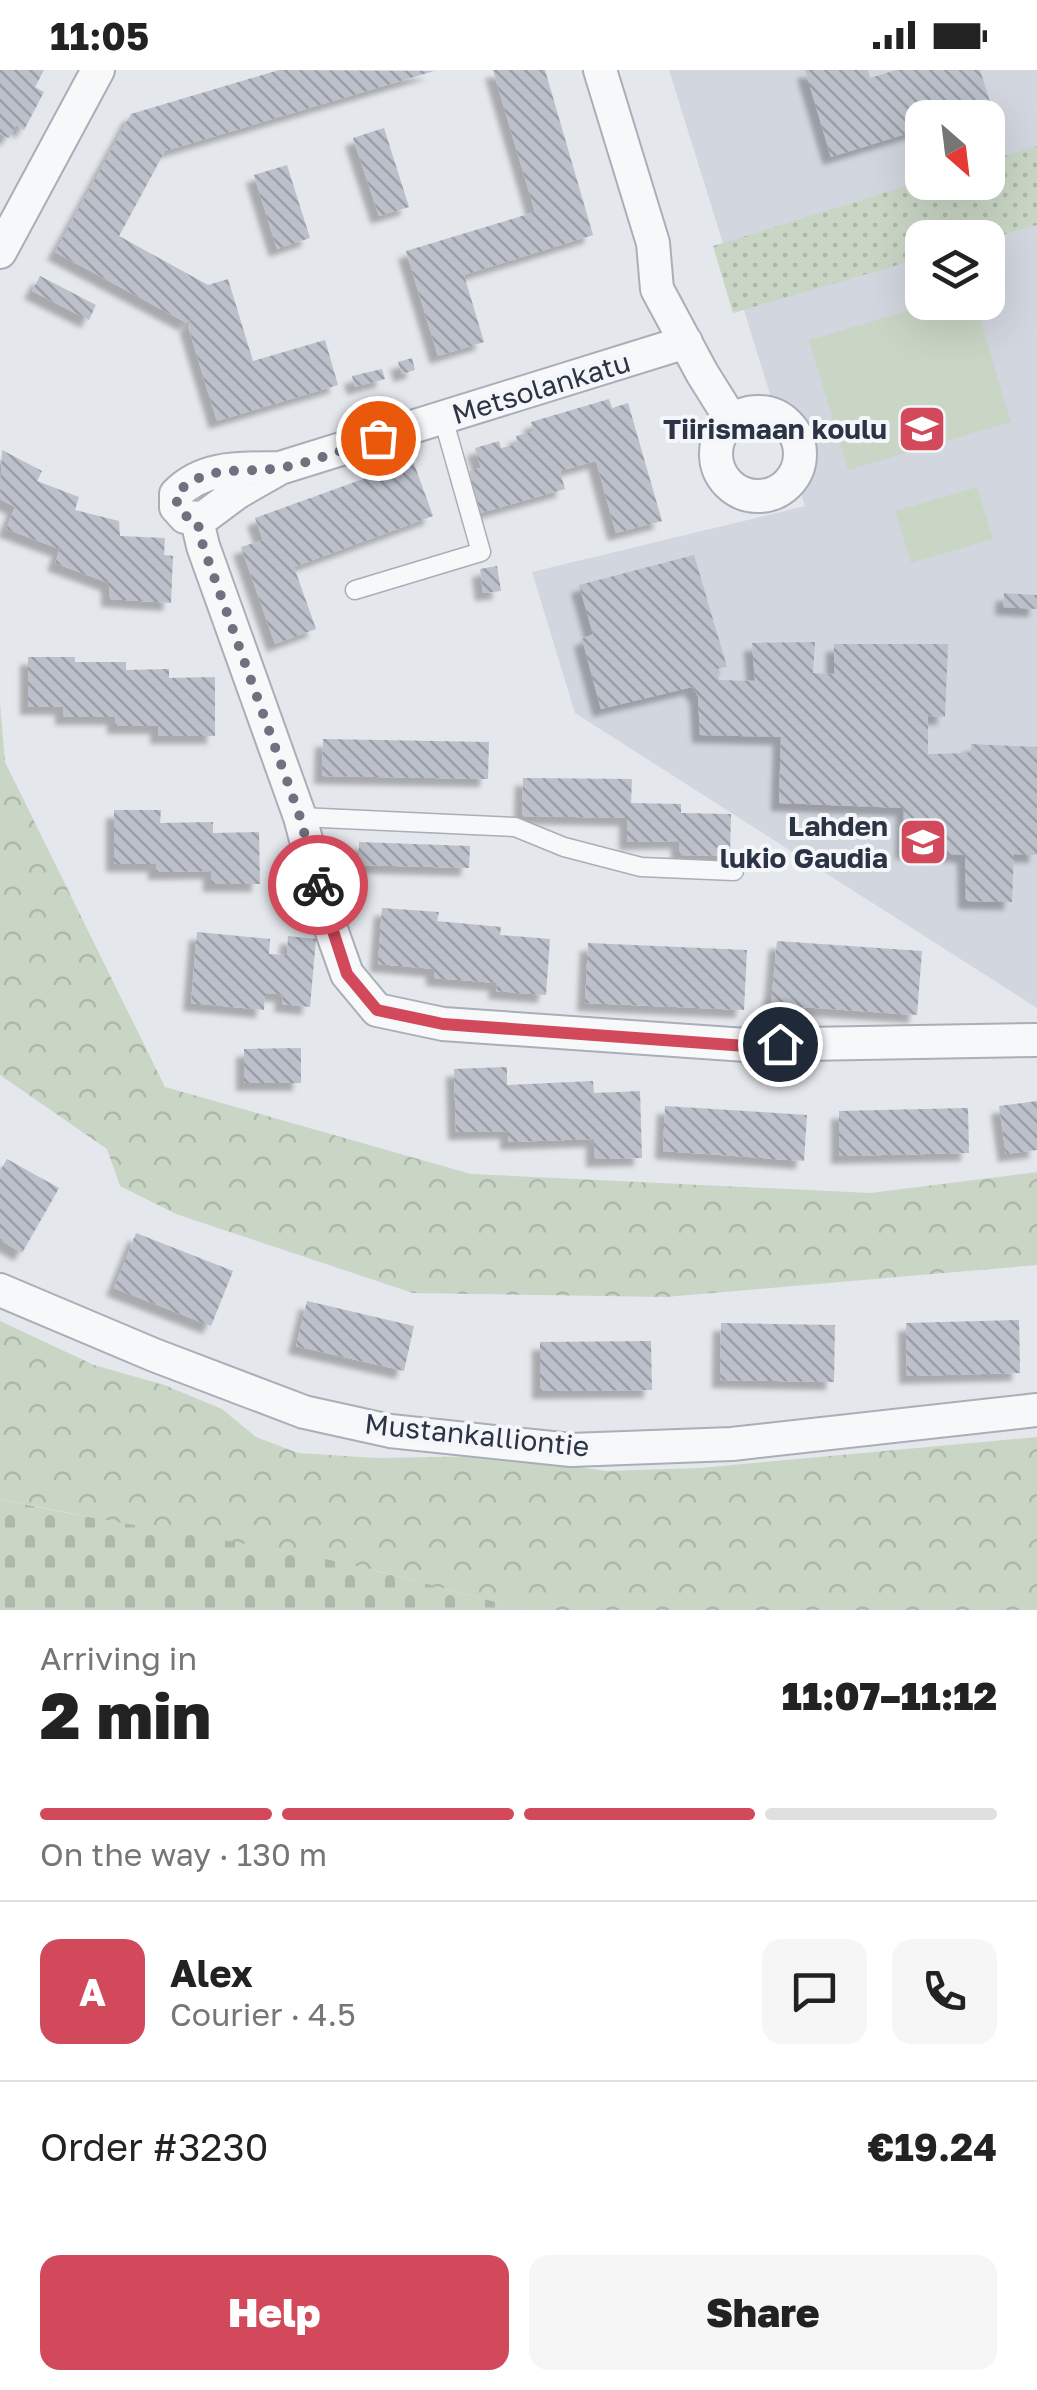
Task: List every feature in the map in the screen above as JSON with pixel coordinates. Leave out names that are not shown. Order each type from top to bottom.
[{"type":"street","points":[[0,252],[98,70]]},
{"type":"street","points":[[600,70],[653,243],[678,282],[686,342],[732,422]]},
{"type":"street","name":"Metsolankatu","points":[[300,817],[197,520],[185,517],[176,506],[176,494],[188,481],[226,469],[280,468],[686,342]]},
{"type":"street","points":[[300,817],[347,974],[377,1010],[443,1024],[746,1046],[1037,1040]]},
{"type":"street","name":"Mustankalliontie","points":[[0,1290],[304,1412],[390,1431],[589,1449],[732,1444],[1037,1410]]},
{"type":"lane","points":[[355,590],[481,552],[443,418]]},
{"type":"lane","points":[[300,817],[514,827],[564,847],[641,867],[734,871]]},
{"type":"shaded area","points":[[669,70],[1037,70],[1037,1008],[575,713],[532,572],[805,506]]},
{"type":"green space","points":[[1037,146],[1037,225],[1005,234],[1005,220],[905,220],[905,263],[733,313],[713,246],[905,186],[905,200],[1005,200],[1005,156]]},
{"type":"green space","points":[[905,312],[905,320],[980,320],[1011,422],[848,470],[809,340]]},
{"type":"green space","points":[[977,487],[993,539],[911,563],[895,511]]},
{"type":"green space","points":[[0,703],[5,762],[165,1087],[471,1174],[870,1193],[1037,1172],[1037,1265],[666,1297],[413,1293],[176,1214],[120,1186],[107,1149],[0,1075]]},
{"type":"green space","points":[[0,1321],[94,1365],[164,1385],[222,1409],[256,1437],[298,1453],[377,1458],[499,1456],[606,1471],[700,1468],[1037,1437],[1037,1610],[526,1610],[280,1550],[158,1531],[0,1499]]},
{"type":"green space","points":[[0,1499],[311,1556],[526,1610],[0,1610]]},
{"type":"building","points":[[0,70],[44,70],[35,87],[44,92],[24,130],[16,125],[9,138],[0,134]]},
{"type":"building","points":[[279,70],[434,71],[165,151],[119,236],[208,285],[228,279],[253,361],[325,340],[338,385],[217,421],[188,326],[196,310],[187,323],[55,252],[131,114]]},
{"type":"building","points":[[493,70],[545,70],[593,235],[464,275],[484,342],[438,356],[406,251],[535,212]]},
{"type":"building","points":[[805,70],[868,70],[870,78],[896,70],[980,70],[989,100],[905,100],[905,134],[831,157]]},
{"type":"building","points":[[384,128],[409,207],[379,216],[353,138]]},
{"type":"building","points":[[287,165],[310,238],[277,249],[254,175]]},
{"type":"building","points":[[40,276],[96,305],[89,320],[32,291]]},
{"type":"building","points":[[412,358],[415,370],[402,374],[398,362]]},
{"type":"building","points":[[382,369],[385,379],[355,387],[352,376]]},
{"type":"building","points":[[609,399],[612,408],[628,403],[662,521],[616,533],[596,461],[560,471],[565,489],[481,513],[469,471],[481,468],[475,448],[499,441],[501,448],[518,444],[516,436],[534,431],[531,422]]},
{"type":"building","points":[[2,450],[42,471],[37,481],[79,497],[75,510],[119,521],[120,536],[165,538],[164,555],[173,556],[171,603],[109,599],[109,583],[55,563],[60,549],[6,529],[15,507],[0,499]]},
{"type":"building","points":[[413,461],[433,516],[294,567],[316,629],[275,644],[241,547],[263,540],[255,518]]},
{"type":"building","points":[[694,555],[727,667],[716,669],[719,680],[755,681],[752,643],[815,642],[813,673],[834,674],[834,644],[948,644],[945,717],[928,716],[928,754],[971,753],[971,744],[1037,747],[1037,855],[1014,854],[1012,902],[966,901],[965,855],[903,851],[904,808],[779,803],[781,737],[700,735],[698,696],[692,687],[601,709],[582,639],[593,634],[579,585]]},
{"type":"building","points":[[497,566],[501,591],[483,593],[480,569]]},
{"type":"building","points":[[1004,593],[1037,595],[1037,609],[1003,607]]},
{"type":"building","points":[[28,657],[126,662],[126,670],[169,669],[169,678],[215,677],[215,736],[158,736],[158,726],[115,726],[115,717],[63,717],[63,707],[28,707]]},
{"type":"building","points":[[323,739],[489,742],[488,779],[322,776]]},
{"type":"building","points":[[523,778],[632,779],[631,803],[681,804],[681,813],[731,814],[730,856],[679,855],[679,841],[627,842],[627,818],[522,816]]},
{"type":"building","points":[[114,810],[161,810],[160,823],[213,822],[213,833],[259,832],[260,884],[211,884],[211,871],[156,872],[156,864],[114,864]]},
{"type":"building","points":[[359,842],[470,846],[469,868],[359,865]]},
{"type":"building","points":[[382,908],[439,912],[437,921],[501,927],[500,935],[550,939],[546,995],[496,991],[497,983],[434,978],[434,969],[378,964]]},
{"type":"building","points":[[197,932],[270,939],[269,954],[287,955],[288,936],[316,939],[310,1007],[282,1004],[283,994],[265,993],[264,1010],[191,1003]]},
{"type":"building","points":[[777,941],[922,951],[917,1015],[771,1005]]},
{"type":"building","points":[[588,943],[747,950],[744,1010],[585,1003]]},
{"type":"building","points":[[301,1048],[301,1083],[244,1083],[244,1049]]},
{"type":"building","points":[[507,1067],[507,1085],[593,1081],[594,1093],[640,1091],[642,1158],[594,1159],[594,1139],[508,1142],[508,1131],[456,1132],[454,1069]]},
{"type":"building","points":[[1037,1101],[1037,1150],[1006,1154],[999,1106]]},
{"type":"building","points":[[665,1106],[807,1115],[804,1161],[663,1151]]},
{"type":"building","points":[[968,1108],[969,1153],[839,1156],[839,1111]]},
{"type":"building","points":[[7,1159],[59,1188],[22,1253],[0,1240],[0,1171]]},
{"type":"building","points":[[136,1233],[233,1271],[211,1326],[114,1288]]},
{"type":"building","points":[[307,1301],[414,1326],[404,1371],[296,1346]]},
{"type":"building","points":[[1019,1320],[1020,1373],[907,1376],[906,1323]]},
{"type":"building","points":[[721,1323],[835,1325],[834,1382],[720,1380]]},
{"type":"building","points":[[651,1341],[652,1390],[540,1391],[540,1342]]},
{"type":"way so far","points":[[318,885],[300,817],[197,520],[185,517],[176,506],[176,494],[188,481],[203,474],[226,469],[280,468],[378,438]]},
{"type":"place","name":"Tiirismaan koulu","points":[[922,429]]},
{"type":"place","name":"Lahden lukio Gaudia","points":[[923,842]]},
{"type":"route","points":[[318,885],[347,974],[377,1010],[443,1024],[746,1046],[780,1044]]}]
